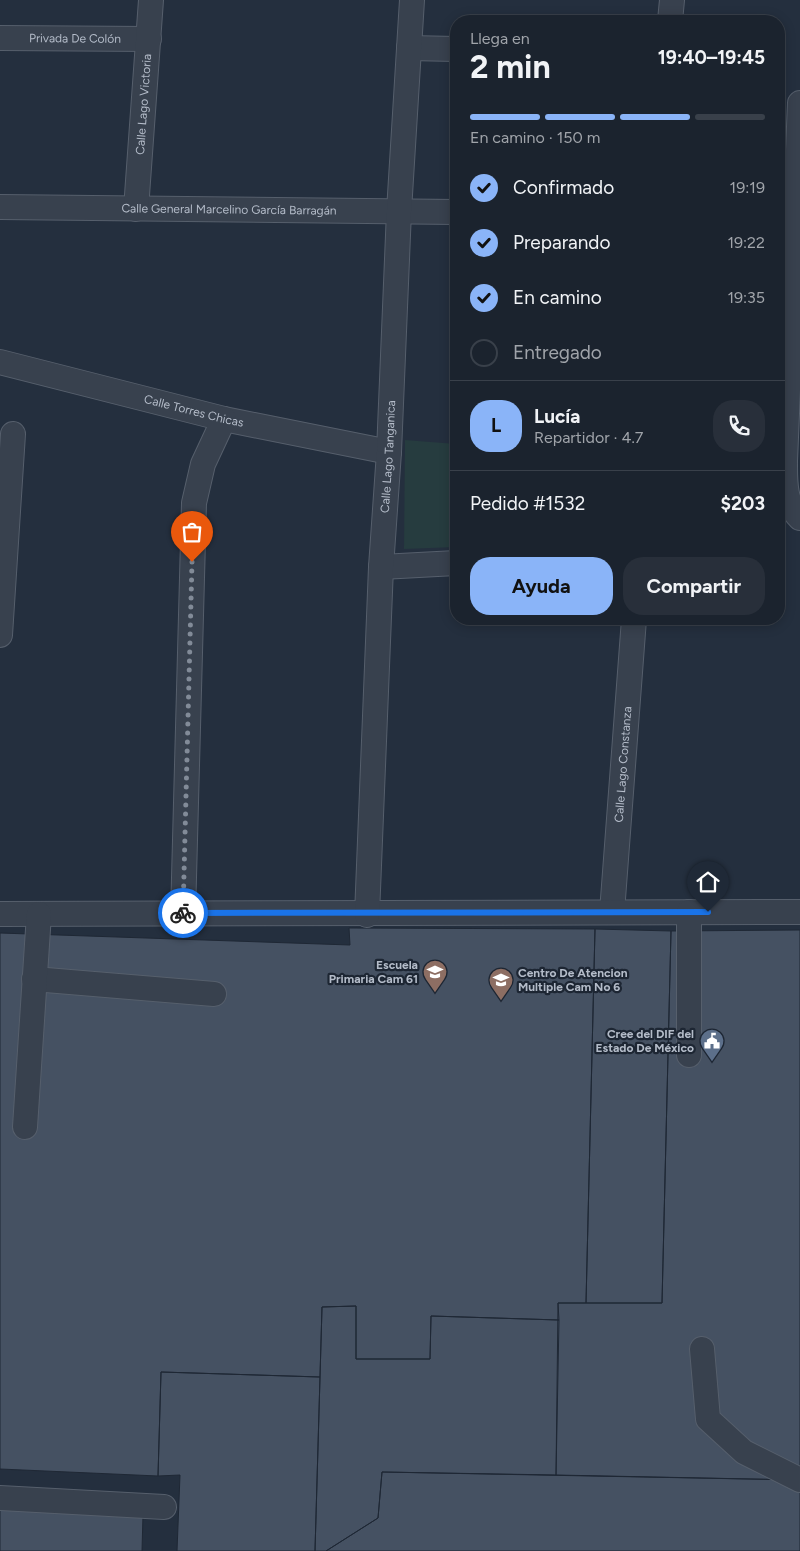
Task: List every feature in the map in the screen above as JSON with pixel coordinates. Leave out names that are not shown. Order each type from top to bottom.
[{"type":"street","name":"Calle Lago Victoria","points":[[136,209],[151,0]]},
{"type":"street","name":"Calle Lago Tanganica","points":[[367,915],[381,567],[389,452],[408,48],[412,0]]},
{"type":"street","points":[[671,15],[672,0]]},
{"type":"street","name":"Privada De Colón","points":[[0,38],[149,38]]},
{"type":"street","points":[[408,48],[450,50]]},
{"type":"street","points":[[800,103],[791,213],[785,460],[786,493],[791,508],[800,518]]},
{"type":"street","name":"Calle General Marcelino García Barragán","points":[[0,207],[450,212]]},
{"type":"street","name":"Calle Torres Chicas","points":[[0,362],[224,419],[389,452]]},
{"type":"street","points":[[183,915],[194,503],[204,464],[224,419]]},
{"type":"street","points":[[0,635],[13,434]]},
{"type":"street","points":[[381,567],[450,563]]},
{"type":"street","name":"Calle Lago Constanza","points":[[612,912],[634,625]]},
{"type":"street","points":[[689,912],[689,1055]]},
{"type":"street","points":[[0,914],[367,915],[800,912]]},
{"type":"street","points":[[25,1128],[39,914]]},
{"type":"street","points":[[34,979],[214,994]]},
{"type":"street","points":[[702,1349],[708,1419],[744,1452],[800,1480]]},
{"type":"street","points":[[0,1498],[164,1507]]},
{"type":"green space","points":[[405,440],[450,444],[450,547],[404,549]]},
{"type":"building","points":[[349,928],[595,929],[586,1303],[558,1303],[559,1320],[431,1316],[430,1359],[356,1359],[356,1306],[322,1307],[320,1377],[161,1372],[158,1476],[0,1469],[0,933],[350,945]]},
{"type":"building","points":[[595,929],[671,931],[662,1303],[586,1303]]},
{"type":"building","points":[[800,930],[800,1480],[556,1475],[558,1303],[662,1303],[671,931]]},
{"type":"building","points":[[356,1306],[356,1359],[430,1359],[431,1316],[559,1320],[556,1475],[382,1472],[378,1518],[326,1551],[315,1551],[322,1307]]},
{"type":"building","points":[[161,1372],[320,1377],[315,1551],[177,1551],[180,1475],[158,1476]]},
{"type":"building","points":[[382,1472],[800,1480],[800,1551],[326,1551],[378,1518]]},
{"type":"building","points":[[0,1510],[143,1515],[142,1551],[0,1551]]},
{"type":"way so far","points":[[183,913],[192,562]]},
{"type":"place","name":"Escuela Primaria Cam 61","points":[[435,993]]},
{"type":"place","name":"Centro De Atencion Multiple Cam No 6","points":[[501,1001]]},
{"type":"place","name":"Cree del DIF del Estado De México","points":[[712,1062]]},
{"type":"route","points":[[183,913],[183,915],[367,915],[708,912]]}]
